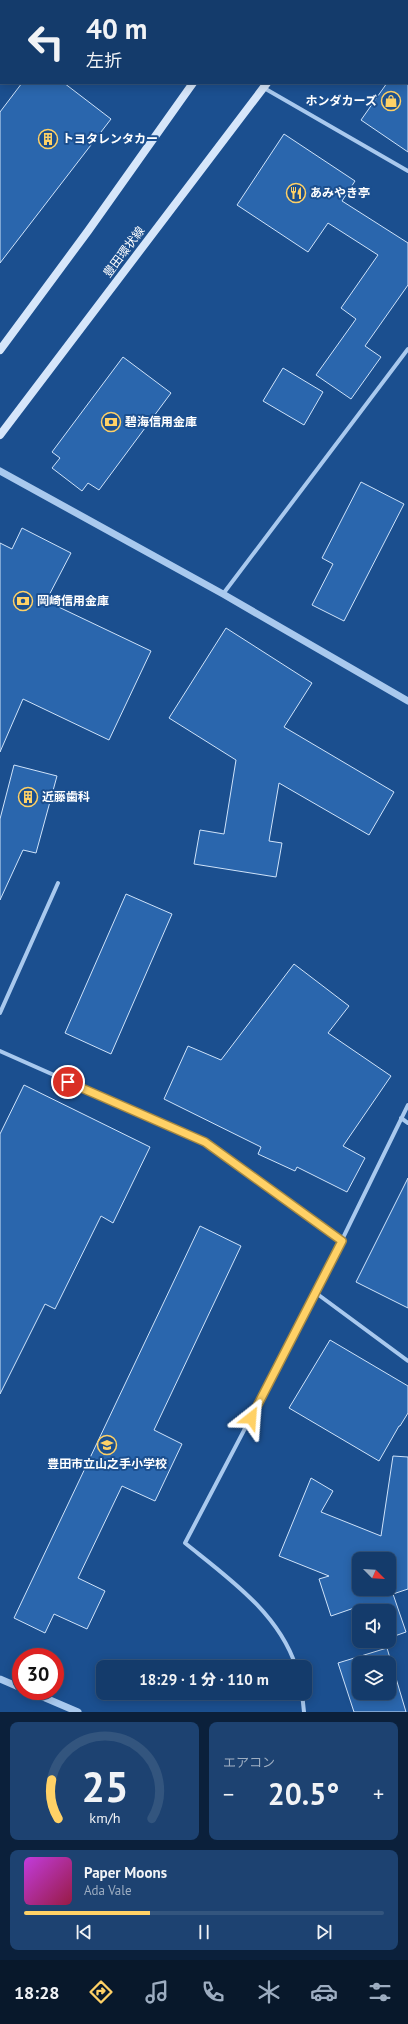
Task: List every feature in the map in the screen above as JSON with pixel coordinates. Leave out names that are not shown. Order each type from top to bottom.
[{"type":"main road","points":[[0,350],[88,230],[191,84]]},
{"type":"main road","name":"豊田環状線","points":[[0,435],[266,85]]},
{"type":"street","points":[[266,85],[408,171]]},
{"type":"street","points":[[223,594],[408,350]]},
{"type":"street","points":[[0,471],[223,594],[408,701]]},
{"type":"street","points":[[0,1013],[58,883]]},
{"type":"street","points":[[0,1051],[205,1142],[342,1241]]},
{"type":"street","points":[[294,1660],[291,1651],[273,1623],[240,1588],[185,1543],[316,1293],[408,1105]]},
{"type":"street","points":[[401,1118],[408,1123]]},
{"type":"street","points":[[316,1293],[408,1361]]},
{"type":"street","points":[[0,1679],[12,1684]]},
{"type":"street","points":[[50,1700],[78,1712]]},
{"type":"street","points":[[303,1700],[304,1712]]},
{"type":"building","name":"トヨタレンタカー","points":[[21,84],[65,84],[111,119],[0,263],[0,112]]},
{"type":"building","name":"ホンダカーズ","points":[[386,84],[408,84],[408,152],[361,120]]},
{"type":"building","points":[[284,134],[355,181],[342,201],[408,243],[408,285],[365,346],[381,357],[351,399],[316,375],[356,319],[341,308],[378,255],[328,223],[308,252],[237,205]]},
{"type":"building","name":"碧海信用金庫","points":[[123,357],[171,393],[99,490],[88,483],[82,491],[52,468],[60,458],[52,452]]},
{"type":"building","points":[[283,368],[323,392],[304,425],[263,401]]},
{"type":"building","points":[[361,482],[404,504],[344,621],[312,605],[333,564],[322,558]]},
{"type":"building","points":[[22,528],[71,553],[46,601],[151,651],[109,740],[23,699],[0,752],[0,543],[12,549]]},
{"type":"building","points":[[226,628],[312,683],[284,727],[394,792],[369,835],[279,783],[269,841],[282,843],[276,877],[194,864],[200,830],[224,834],[236,760],[169,718]]},
{"type":"building","name":"近藤歯科","points":[[14,765],[57,776],[36,853],[23,850],[0,900],[0,819]]},
{"type":"building","points":[[126,894],[172,914],[111,1054],[65,1033]]},
{"type":"building","points":[[294,964],[349,1006],[328,1033],[391,1076],[343,1146],[365,1158],[347,1192],[297,1167],[295,1171],[258,1154],[261,1147],[164,1099],[188,1046],[221,1060]]},
{"type":"building","points":[[24,1085],[150,1147],[113,1223],[101,1216],[55,1309],[45,1304],[0,1394],[0,1134]]},
{"type":"building","points":[[408,1178],[408,1308],[356,1282]]},
{"type":"building","points":[[200,1226],[241,1246],[154,1430],[182,1444],[155,1501],[122,1486],[78,1578],[105,1591],[87,1629],[54,1614],[45,1633],[14,1618]]},
{"type":"building","points":[[330,1340],[408,1386],[408,1413],[379,1461],[289,1408]]},
{"type":"building","points":[[393,1456],[408,1457],[408,1589],[396,1593],[396,1552],[352,1552],[352,1596],[394,1596],[406,1632],[396,1636],[396,1604],[352,1604],[352,1609],[331,1616],[319,1579],[329,1576],[279,1556],[311,1478],[333,1491],[321,1512],[381,1536]]},
{"type":"building","points":[[387,1648],[389,1656],[361,1656]]},
{"type":"building","points":[[352,1659],[352,1700],[396,1700],[396,1678],[406,1712],[354,1712],[338,1663]]},
{"type":"place","name":"ホンダカーズ","points":[[391,101]]},
{"type":"place","name":"トヨタレンタカー","points":[[48,139]]},
{"type":"place","name":"あみやき亭","points":[[296,193]]},
{"type":"place","name":"碧海信用金庫","points":[[111,422]]},
{"type":"place","name":"岡崎信用金庫","points":[[23,601]]},
{"type":"place","name":"近藤歯科","points":[[28,797]]},
{"type":"place","name":"豊田市立山之手小学校","points":[[107,1445]]},
{"type":"route","points":[[68,1082],[205,1142],[342,1241],[251,1418]]}]
